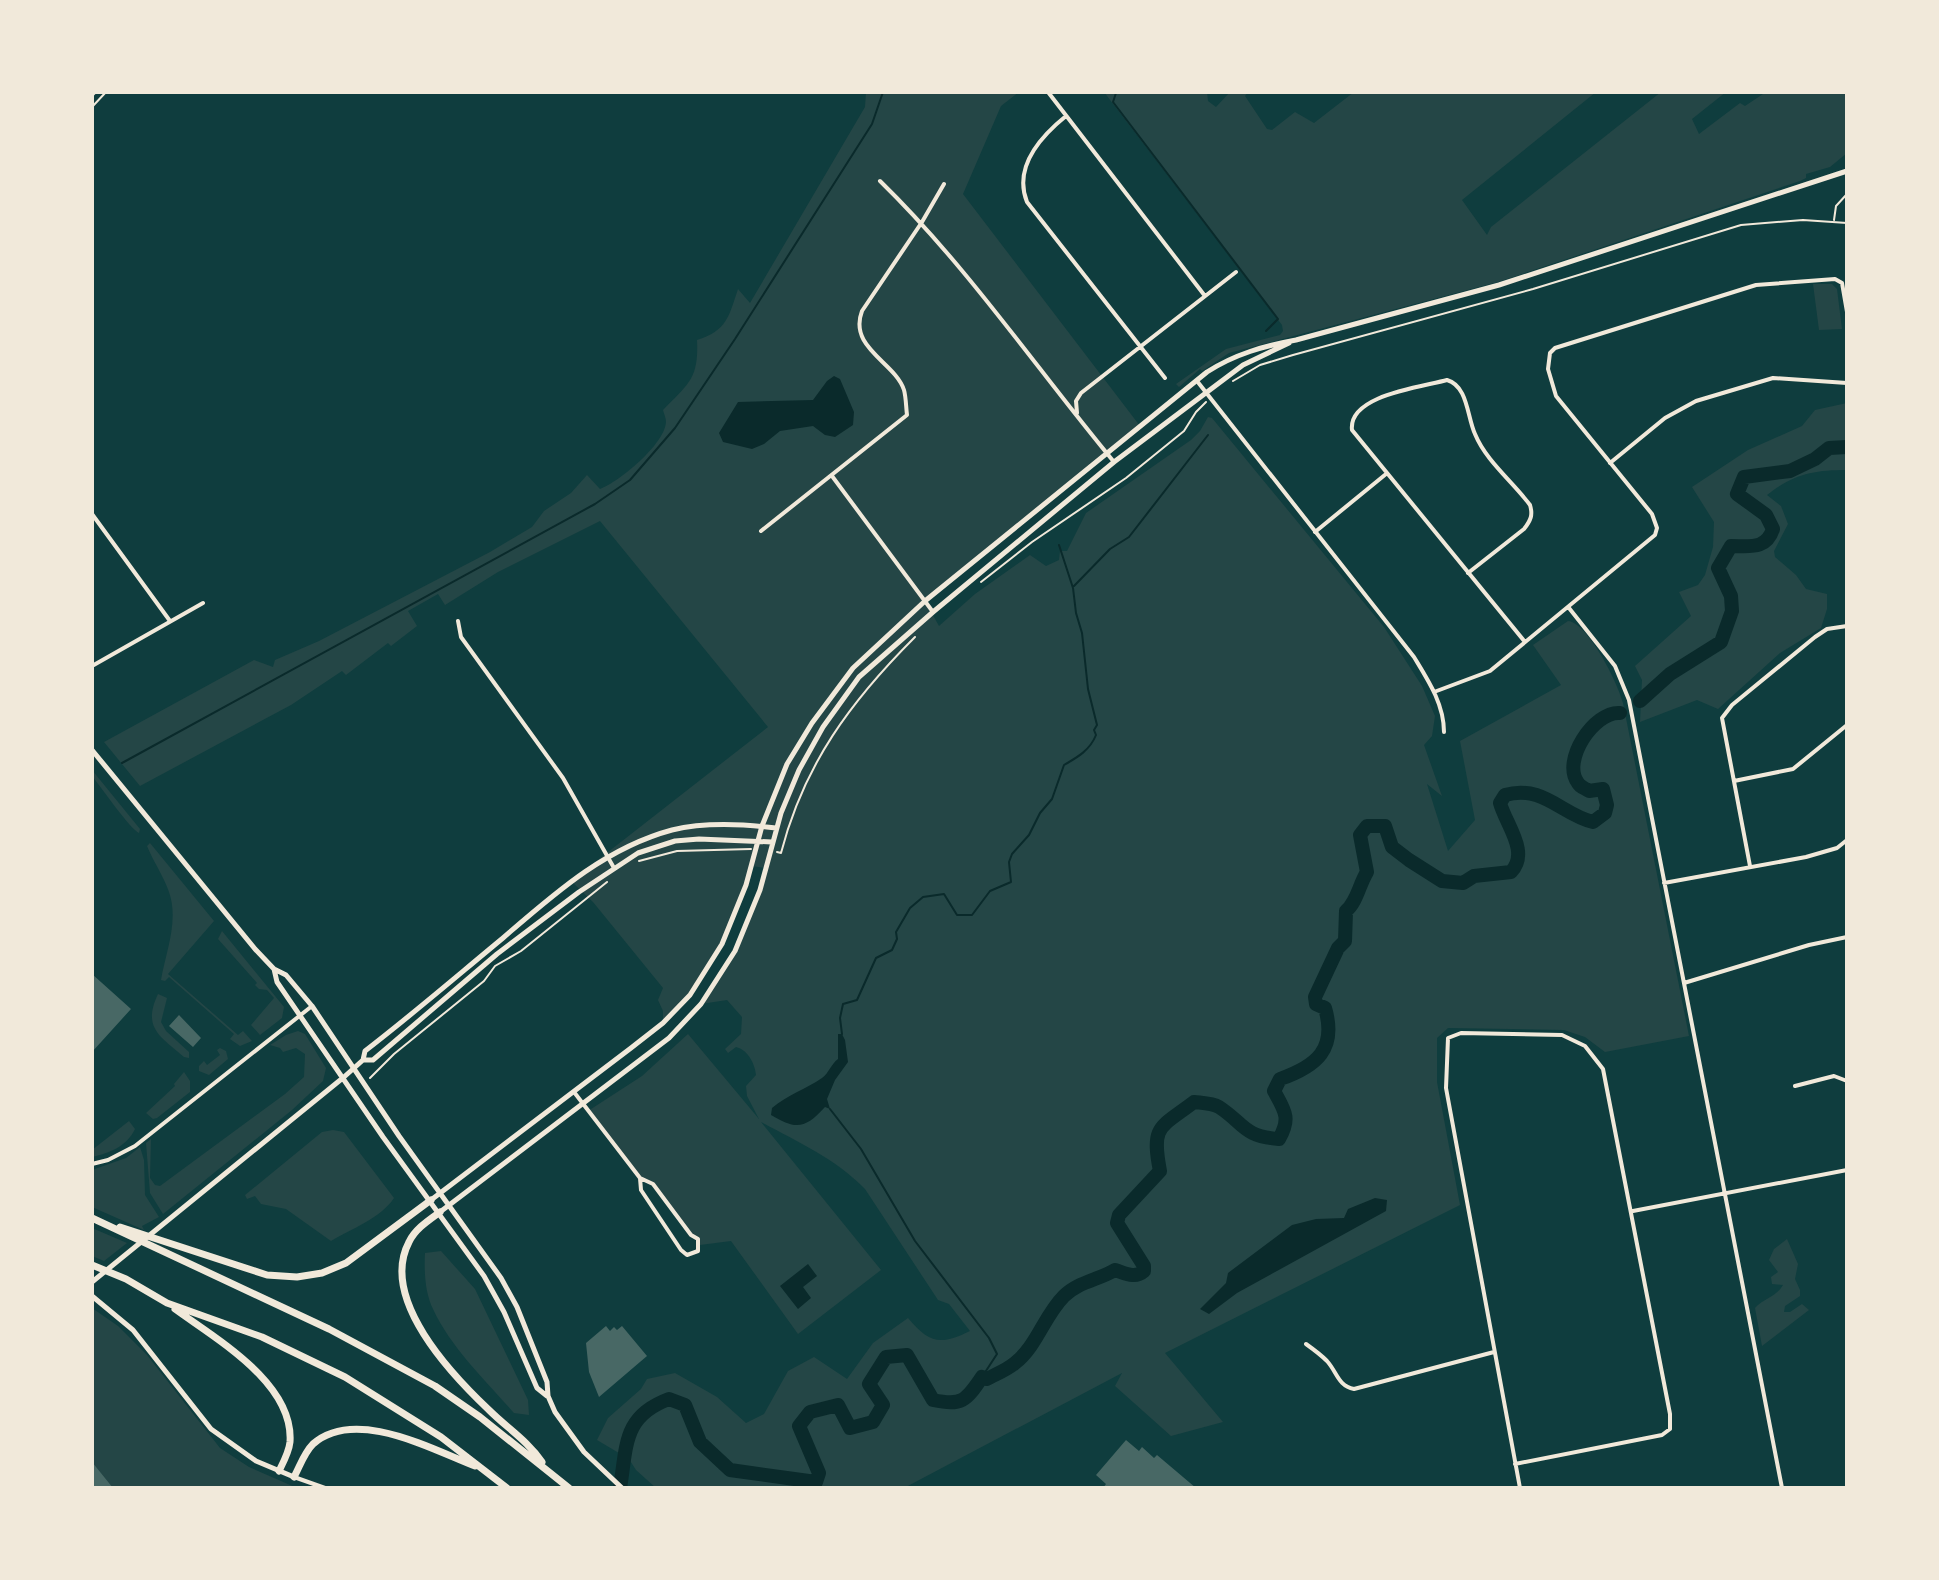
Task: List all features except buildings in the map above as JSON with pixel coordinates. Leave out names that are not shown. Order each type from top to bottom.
[{"type":"highway","points":[[103,1223],[267,1275],[297,1277],[322,1273],[346,1263],[431,1200]]},
{"type":"highway","points":[[440,1212],[409,1241],[404,1266],[406,1296],[431,1345],[448,1368],[489,1411],[533,1449],[548,1470]]},
{"type":"highway","points":[[92,1218],[329,1329],[435,1386],[480,1417],[569,1488]]},
{"type":"highway","points":[[92,1265],[126,1279],[167,1303],[246,1360],[264,1379],[277,1397],[287,1420],[290,1439],[288,1453],[279,1471]]},
{"type":"highway","points":[[167,1303],[262,1337],[311,1359],[380,1397],[507,1488]]},
{"type":"highway","points":[[294,1477],[306,1453],[315,1443],[348,1429],[390,1433],[485,1470]]},
{"type":"street","points":[[1048,92],[1205,296]]},
{"type":"street","points":[[1066,116],[1046,132],[1034,147],[1023,174],[1021,189],[1027,202],[1165,378]]},
{"type":"street","points":[[431,1200],[663,1023],[690,995],[722,944],[746,885],[762,826],[787,764],[812,723],[853,668],[925,601],[1227,359],[1263,346],[1296,340],[1499,285],[1847,171]]},
{"type":"street","points":[[880,181],[962,267],[1114,462]]},
{"type":"street","points":[[761,531],[907,415],[903,388],[873,353],[861,335],[858,322],[862,311],[944,184]]},
{"type":"street","points":[[1077,414],[1076,401],[1081,393],[1236,272]]},
{"type":"street","points":[[1434,692],[1490,671],[1655,535],[1657,528],[1652,514],[1556,396],[1547,360],[1555,348],[1766,283],[1835,279],[1842,283],[1847,312]]},
{"type":"street","points":[[440,1212],[669,1038],[701,1004],[735,951],[760,890],[776,828],[799,770],[823,727],[859,677],[1114,462],[1243,365],[1296,340]]},
{"type":"street","points":[[1610,463],[1665,418],[1696,401],[1773,378],[1847,383]]},
{"type":"street","points":[[1468,573],[1524,529],[1532,513],[1524,496],[1475,437],[1463,394],[1454,382],[1447,380],[1368,403],[1354,416],[1352,430],[1386,474],[1525,642]]},
{"type":"street","points":[[1197,381],[1389,623],[1434,692],[1444,722],[1444,732]]},
{"type":"street","points":[[1315,532],[1386,474]]},
{"type":"street","points":[[832,476],[933,612]]},
{"type":"street","points":[[92,514],[170,621]]},
{"type":"street","points":[[92,666],[203,603]]},
{"type":"street","points":[[1569,608],[1608,656],[1622,681],[1634,724],[1782,1488]]},
{"type":"street","points":[[458,621],[461,637],[563,778],[615,869]]},
{"type":"street","points":[[1750,866],[1722,718],[1725,711],[1815,637],[1827,629],[1847,626]]},
{"type":"street","points":[[1734,781],[1793,769],[1847,725]]},
{"type":"street","points":[[92,750],[274,969],[286,975],[312,1006],[399,1136],[501,1278],[517,1307],[547,1382],[548,1396],[565,1427],[584,1452],[622,1488]]},
{"type":"street","points":[[92,1282],[356,1068],[363,1060],[365,1051],[415,1013],[571,881],[635,843],[676,830],[699,826],[776,828]]},
{"type":"street","points":[[363,1060],[373,1060],[497,954],[579,892],[638,853],[675,841],[699,839],[772,842]]},
{"type":"street","points":[[1664,883],[1823,853],[1847,840]]},
{"type":"street","points":[[1684,983],[1809,945],[1847,937]]},
{"type":"street","points":[[274,969],[277,982],[383,1137],[440,1212],[497,1299],[537,1388],[548,1396]]},
{"type":"street","points":[[92,1164],[108,1160],[135,1146],[312,1006]]},
{"type":"street","points":[[1515,1464],[1650,1439],[1670,1429],[1670,1414],[1603,1069],[1593,1053],[1576,1040],[1562,1035],[1461,1033],[1448,1038],[1446,1088],[1494,1352],[1515,1464],[1520,1488]]},
{"type":"street","points":[[1795,1086],[1834,1076],[1847,1081]]},
{"type":"street","points":[[574,1092],[640,1178],[653,1184],[691,1235],[698,1239],[698,1251],[687,1255],[681,1250],[641,1190],[640,1178]]},
{"type":"street","points":[[1632,1211],[1847,1170]]},
{"type":"street","points":[[92,1296],[133,1330],[211,1429],[247,1456],[325,1488]]},
{"type":"street","points":[[1306,1344],[1329,1363],[1347,1387],[1354,1389],[1494,1352]]},
{"type":"path","points":[[92,107],[106,92]]},
{"type":"path","points":[[1834,222],[1836,206],[1847,194]]},
{"type":"path","points":[[639,861],[677,851],[755,850]]},
{"type":"path","points":[[770,851],[781,853]]},
{"type":"path","points":[[365,1082],[394,1054],[484,981],[495,966],[521,951],[609,881]]},
{"type":"shaded area","points":[[866,92],[1019,92],[1001,106],[963,194],[1140,426],[925,601],[939,626],[975,594],[1030,555],[1046,566],[1059,560],[1060,551],[1067,551],[1086,513],[1191,440],[1208,417],[1212,418],[1384,627],[1422,686],[1435,716],[1432,736],[1424,745],[1442,796],[1427,784],[1448,851],[1475,820],[1460,741],[1561,685],[1533,645],[1568,621],[1576,624],[1593,643],[1609,669],[1623,703],[1689,1036],[1605,1052],[1585,1037],[1564,1030],[1448,1028],[1437,1038],[1437,1082],[1460,1205],[1165,1353],[1223,1422],[1171,1436],[1115,1386],[1122,1373],[904,1488],[656,1488],[629,1459],[597,1440],[608,1418],[641,1389],[647,1379],[675,1373],[717,1397],[746,1423],[764,1414],[788,1371],[814,1357],[847,1379],[873,1343],[908,1318],[922,1333],[936,1340],[951,1339],[970,1331],[949,1304],[938,1300],[865,1189],[854,1178],[803,1144],[761,1122],[881,1270],[798,1334],[731,1241],[700,1245],[653,1185],[640,1178],[588,1111],[642,1076],[688,1034],[759,1119],[747,1096],[746,1086],[756,1075],[752,1062],[747,1054],[736,1047],[728,1053],[725,1049],[741,1034],[742,1017],[727,1000],[701,1004],[739,938],[765,868],[751,866],[722,944],[690,995],[663,1023],[663,1011],[658,1000],[663,988],[593,902],[571,881],[768,727],[600,521],[498,572],[445,605],[438,594],[408,611],[417,626],[391,646],[388,643],[346,675],[342,671],[291,705],[140,786],[104,742],[254,660],[273,667],[275,660],[319,641],[490,552],[532,527],[544,511],[571,493],[587,475],[600,489],[629,471],[650,451],[664,431],[666,422],[663,410],[685,387],[694,372],[697,340],[721,327],[729,315],[738,289],[750,303],[865,107]]},
{"type":"shaded area","points":[[1104,92],[1207,92],[1208,101],[1216,107],[1230,92],[1248,92],[1245,96],[1267,129],[1272,130],[1295,112],[1314,123],[1354,92],[1596,92],[1462,200],[1487,235],[1491,227],[1661,92],[1726,92],[1692,119],[1699,134],[1740,103],[1745,106],[1766,92],[1847,92],[1847,153],[1830,167],[1806,174],[1806,178],[1800,181],[1498,282],[1229,353],[1202,371],[1200,369],[1179,387],[1176,384],[1226,349],[1280,335],[1282,325]]},
{"type":"shaded area","points":[[1813,284],[1832,284],[1837,289],[1842,329],[1819,330]]},
{"type":"shaded area","points":[[834,376],[840,379],[854,412],[853,425],[835,437],[825,435],[813,426],[780,431],[752,449],[723,442],[719,433],[738,402],[813,400]]},
{"type":"shaded area","points":[[1847,403],[1847,470],[1804,475],[1786,482],[1767,495],[1781,506],[1788,524],[1774,551],[1775,557],[1796,575],[1806,589],[1827,594],[1827,609],[1821,628],[1780,653],[1718,709],[1697,700],[1640,722],[1642,680],[1635,666],[1691,616],[1679,592],[1698,585],[1705,575],[1713,547],[1714,522],[1692,487],[1748,450],[1802,426],[1815,410]]},
{"type":"shaded area","points":[[92,770],[140,829],[139,833],[92,776]]},
{"type":"shaded area","points":[[150,843],[214,921],[168,974],[238,1035],[243,1031],[252,1041],[240,1046],[230,1039],[234,1034],[169,977],[161,980],[173,914],[169,892],[147,846]]},
{"type":"shaded area","points":[[222,931],[284,1007],[282,1018],[260,1035],[251,1025],[274,998],[267,990],[255,985],[257,983],[218,939]]},
{"type":"shaded area","points":[[158,994],[167,998],[161,1022],[166,1031],[189,1052],[189,1058],[184,1057],[156,1030],[152,1015]]},
{"type":"shaded area","points":[[298,1031],[305,1034],[326,1068],[323,1081],[292,1110],[163,1214],[150,1193],[146,1143],[151,1139],[150,1178],[160,1186],[304,1077],[305,1054],[296,1048],[283,1052],[270,1045]]},
{"type":"shaded area","points":[[838,1034],[842,1034],[845,1040],[848,1062],[835,1080],[827,1099],[830,1109],[825,1107],[812,1120],[800,1125],[771,1115],[772,1108],[778,1103],[826,1074],[838,1059]]},
{"type":"shaded area","points":[[217,1050],[226,1051],[228,1059],[209,1075],[199,1071],[204,1061],[207,1065],[220,1055]]},
{"type":"shaded area","points":[[184,1072],[190,1081],[190,1092],[153,1119],[146,1113],[175,1086]]},
{"type":"shaded area","points":[[129,1121],[135,1129],[123,1144],[92,1157],[92,1150]]},
{"type":"shaded area","points":[[322,1132],[344,1132],[394,1198],[374,1217],[331,1241],[286,1209],[261,1204],[255,1196],[247,1199],[245,1195]]},
{"type":"shaded area","points":[[140,1147],[144,1160],[145,1195],[159,1217],[142,1226],[144,1230],[92,1207],[92,1170],[126,1158]]},
{"type":"shaded area","points":[[1375,1198],[1387,1200],[1386,1211],[1237,1293],[1209,1314],[1200,1309],[1226,1283],[1228,1273],[1292,1225],[1316,1219],[1344,1218],[1348,1209]]},
{"type":"shaded area","points":[[92,1228],[127,1243],[104,1261],[92,1256]]},
{"type":"shaded area","points":[[1787,1239],[1798,1264],[1795,1279],[1800,1296],[1785,1306],[1784,1312],[1790,1312],[1802,1304],[1809,1310],[1762,1346],[1755,1308],[1783,1285],[1772,1284],[1771,1277],[1778,1272],[1769,1260],[1774,1249]]},
{"type":"shaded area","points":[[441,1251],[475,1289],[528,1400],[529,1415],[514,1413],[470,1364],[440,1323],[428,1296],[425,1253]]},
{"type":"shaded area","points":[[808,1264],[817,1276],[803,1287],[811,1298],[798,1309],[780,1286]]},
{"type":"shaded area","points":[[92,1308],[118,1326],[147,1355],[220,1448],[249,1467],[297,1488],[92,1488]]},
{"type":"waterway","points":[[122,763],[595,504],[630,480],[675,428],[735,339],[872,124],[883,92]]},
{"type":"waterway","points":[[1119,92],[1113,102],[1278,319],[1266,331]]},
{"type":"waterway","points":[[1074,586],[1110,549],[1129,537],[1208,435]]},
{"type":"waterway","points":[[1640,701],[1670,674],[1721,642],[1732,611],[1731,596],[1718,568],[1731,546],[1762,544],[1773,529],[1766,515],[1737,494],[1744,477],[1790,471],[1829,448],[1847,447]]},
{"type":"waterway","points":[[842,1034],[840,1018],[843,1004],[857,1000],[876,958],[892,950],[897,939],[896,932],[910,908],[923,897],[944,894],[957,915],[972,915],[990,891],[1011,882],[1009,862],[1012,854],[1029,835],[1040,813],[1052,799],[1064,765],[1087,749],[1096,735],[1082,633],[1073,588],[1059,545]]},
{"type":"waterway","points":[[620,1488],[626,1445],[635,1423],[654,1406],[669,1399],[685,1405],[700,1442],[730,1470],[816,1482],[819,1473],[799,1426],[810,1412],[838,1405],[850,1428],[873,1422],[883,1405],[869,1384],[886,1357],[907,1355],[933,1400],[957,1402],[972,1392],[982,1377],[987,1379],[1001,1372],[1023,1356],[1057,1304],[1070,1291],[1115,1270],[1134,1275],[1144,1271],[1144,1266],[1117,1223],[1119,1215],[1160,1171],[1157,1144],[1166,1123],[1194,1102],[1219,1107],[1258,1135],[1279,1139],[1283,1132],[1285,1115],[1274,1091],[1280,1079],[1314,1062],[1326,1045],[1328,1022],[1325,1008],[1316,1004],[1315,997],[1338,948],[1345,941],[1346,911],[1367,872],[1360,835],[1367,826],[1385,826],[1392,847],[1442,881],[1463,883],[1474,876],[1511,872],[1518,856],[1515,838],[1500,803],[1505,795],[1518,793],[1541,797],[1593,822],[1605,813],[1607,805],[1603,789],[1589,791],[1580,786],[1574,774],[1574,762],[1591,728],[1600,720],[1620,713]]},
{"type":"waterway","points":[[830,1109],[861,1149],[915,1241],[989,1338],[997,1354],[982,1377]]}]
